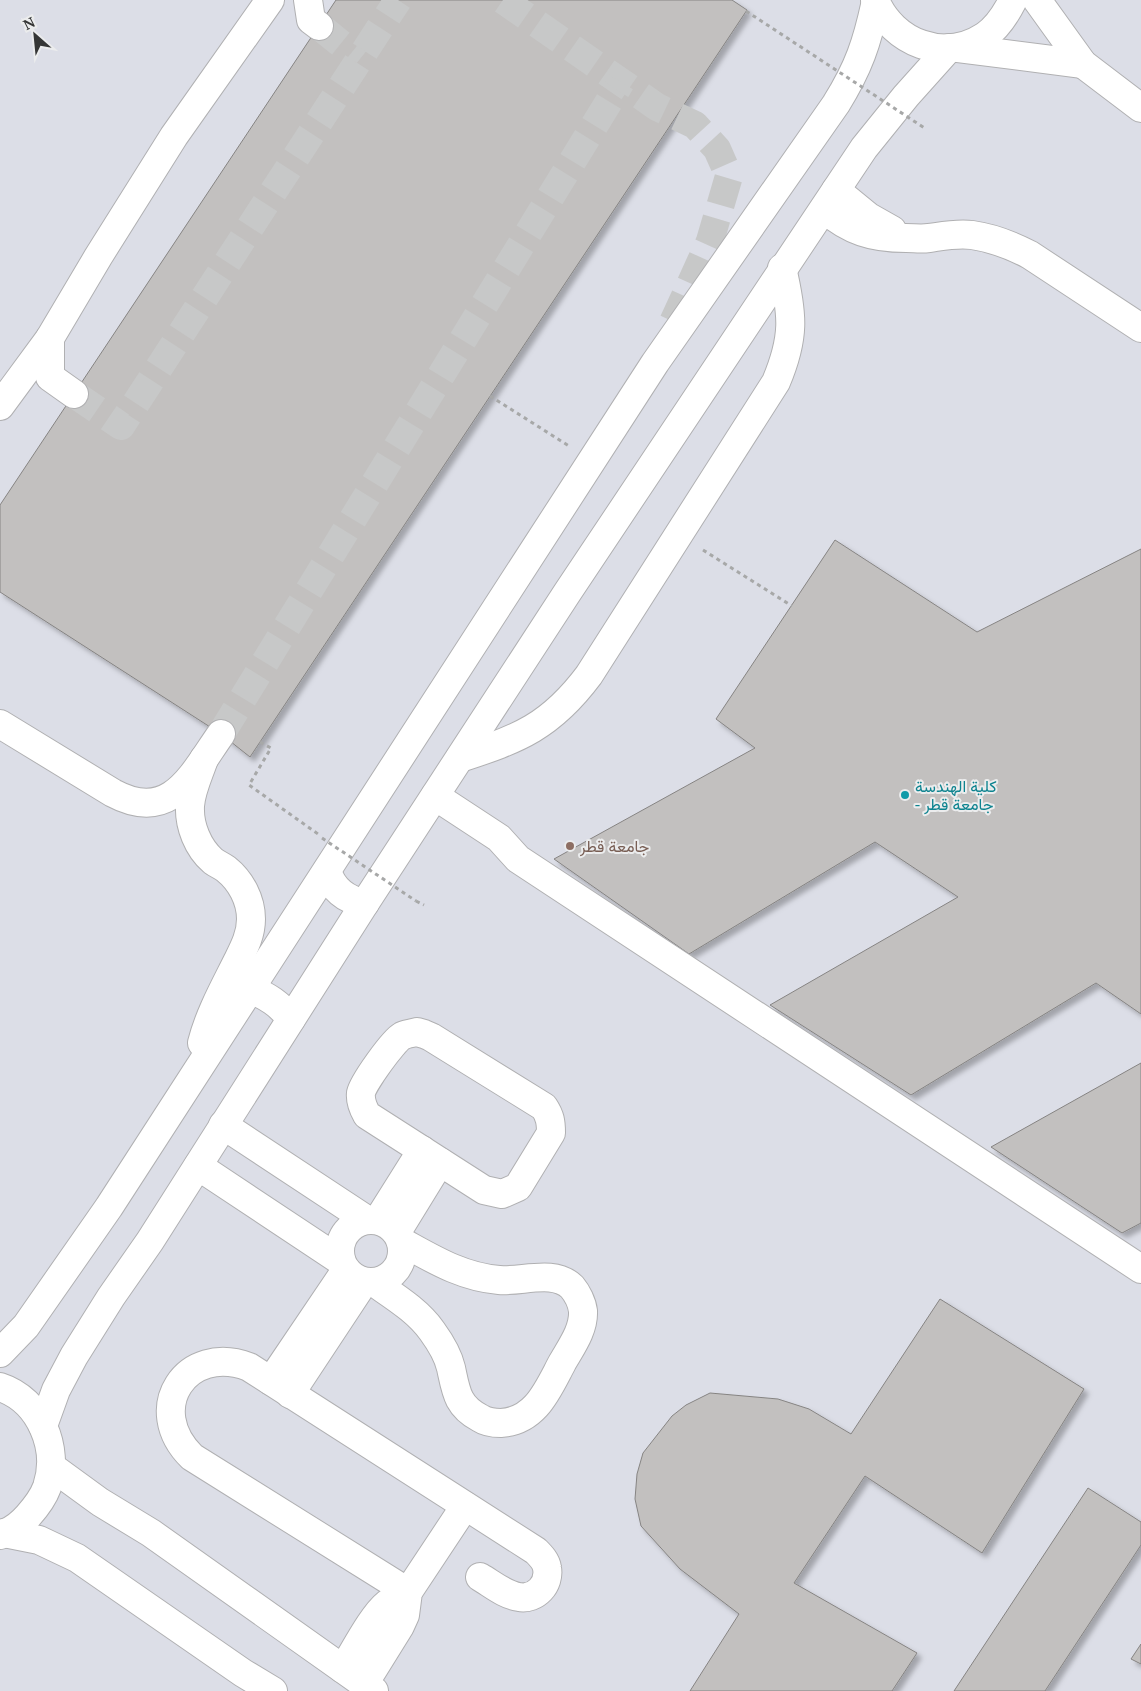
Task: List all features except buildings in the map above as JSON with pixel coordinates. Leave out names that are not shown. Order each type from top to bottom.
[{"type":"street","points":[[0,406],[50,338],[174,136],[270,0]]},
{"type":"street","points":[[308,0],[311,20],[319,26]]},
{"type":"street","points":[[44,1426],[56,1390],[74,1356],[224,1126],[365,903],[782,268],[864,148],[884,122],[952,48],[971,43],[985,36],[997,26],[1013,0]]},
{"type":"street","points":[[1037,0],[1083,64],[1141,108]]},
{"type":"street","points":[[876,1],[882,15],[892,27],[904,37],[918,44],[1083,64]]},
{"type":"street","points":[[0,1353],[26,1326],[109,1207],[655,363],[852,80],[863,54],[876,1]]},
{"type":"street","points":[[830,199],[842,222],[862,232],[877,236],[927,238],[948,235],[970,235],[991,238],[1011,245],[1030,255],[1141,328]]},
{"type":"street","points":[[460,758],[515,739],[533,729],[564,705],[589,675],[776,382],[789,344],[791,323],[790,303],[782,268]]},
{"type":"street","points":[[50,338],[50,378],[74,394]]},
{"type":"street","points":[[0,724],[128,801],[144,804],[160,802],[175,794],[186,783],[221,734]]},
{"type":"street","points":[[198,1070],[209,1022],[246,944],[251,918],[250,905],[245,892],[232,874],[213,861],[203,850],[191,822],[190,806],[193,791],[204,759]]},
{"type":"street","points":[[430,804],[478,846],[505,857],[518,859],[1141,1269]]},
{"type":"street","points":[[326,871],[330,881],[341,893],[355,901],[365,903]]},
{"type":"street","points":[[250,990],[273,1000],[291,1019]]},
{"type":"street","points":[[424,1034],[431,1037],[536,1101],[544,1107],[549,1115],[551,1133],[524,1179],[518,1186],[502,1194],[484,1190],[431,1156],[367,1115],[362,1107],[361,1099],[365,1083],[401,1036],[424,1034]]},
{"type":"street","points":[[198,1166],[418,1315],[432,1330],[443,1347],[454,1387],[460,1400],[469,1411],[481,1419],[495,1423],[509,1422],[523,1418],[543,1398],[578,1333],[582,1321],[583,1309],[572,1287],[563,1281],[553,1278],[543,1277],[515,1281],[480,1278],[447,1267],[224,1126]]},
{"type":"street","points":[[386,1228],[431,1156]]},
{"type":"street","points":[[356,1223],[386,1228],[403,1253],[395,1273],[386,1279],[356,1274],[340,1250],[342,1239],[356,1223]]},
{"type":"street","points":[[280,1388],[356,1274]]},
{"type":"street","points":[[408,1592],[192,1457],[182,1447],[175,1435],[171,1422],[171,1408],[174,1395],[180,1383],[189,1374],[212,1362],[224,1361],[248,1367],[536,1552],[543,1558],[547,1567],[544,1585],[530,1597],[520,1598],[511,1595],[480,1577]]},
{"type":"street","points":[[0,1387],[19,1397],[33,1410],[44,1426],[50,1446],[52,1467],[47,1488],[37,1506],[23,1522],[2,1534]]},
{"type":"street","points":[[52,1467],[100,1502],[151,1533],[361,1682],[400,1626],[405,1615],[408,1592],[465,1506]]},
{"type":"street","points":[[2,1534],[39,1540],[77,1558],[245,1682],[273,1691]]},
{"type":"path","points":[[746,11],[926,129]]},
{"type":"path","points":[[490,396],[518,413]]},
{"type":"path","points":[[260,742],[271,748],[249,785],[322,838],[424,905]]},
{"type":"shaded area","name":"جامعة قطر","points":[[0,0],[1141,0],[1141,1691],[0,1691]]},
{"type":"tunnel","points":[[74,394],[121,426],[398,0]]},
{"type":"tunnel","points":[[503,0],[657,107],[695,125],[717,149],[729,176],[710,241],[670,329]]},
{"type":"tunnel","points":[[319,26],[360,59]]},
{"type":"tunnel","points":[[221,734],[621,82]]},
{"type":"place","name":"كلية الهندسة - جامعة قطر","points":[[905,795]]},
{"type":"place","name":"جامعة قطر","points":[[570,846]]}]
